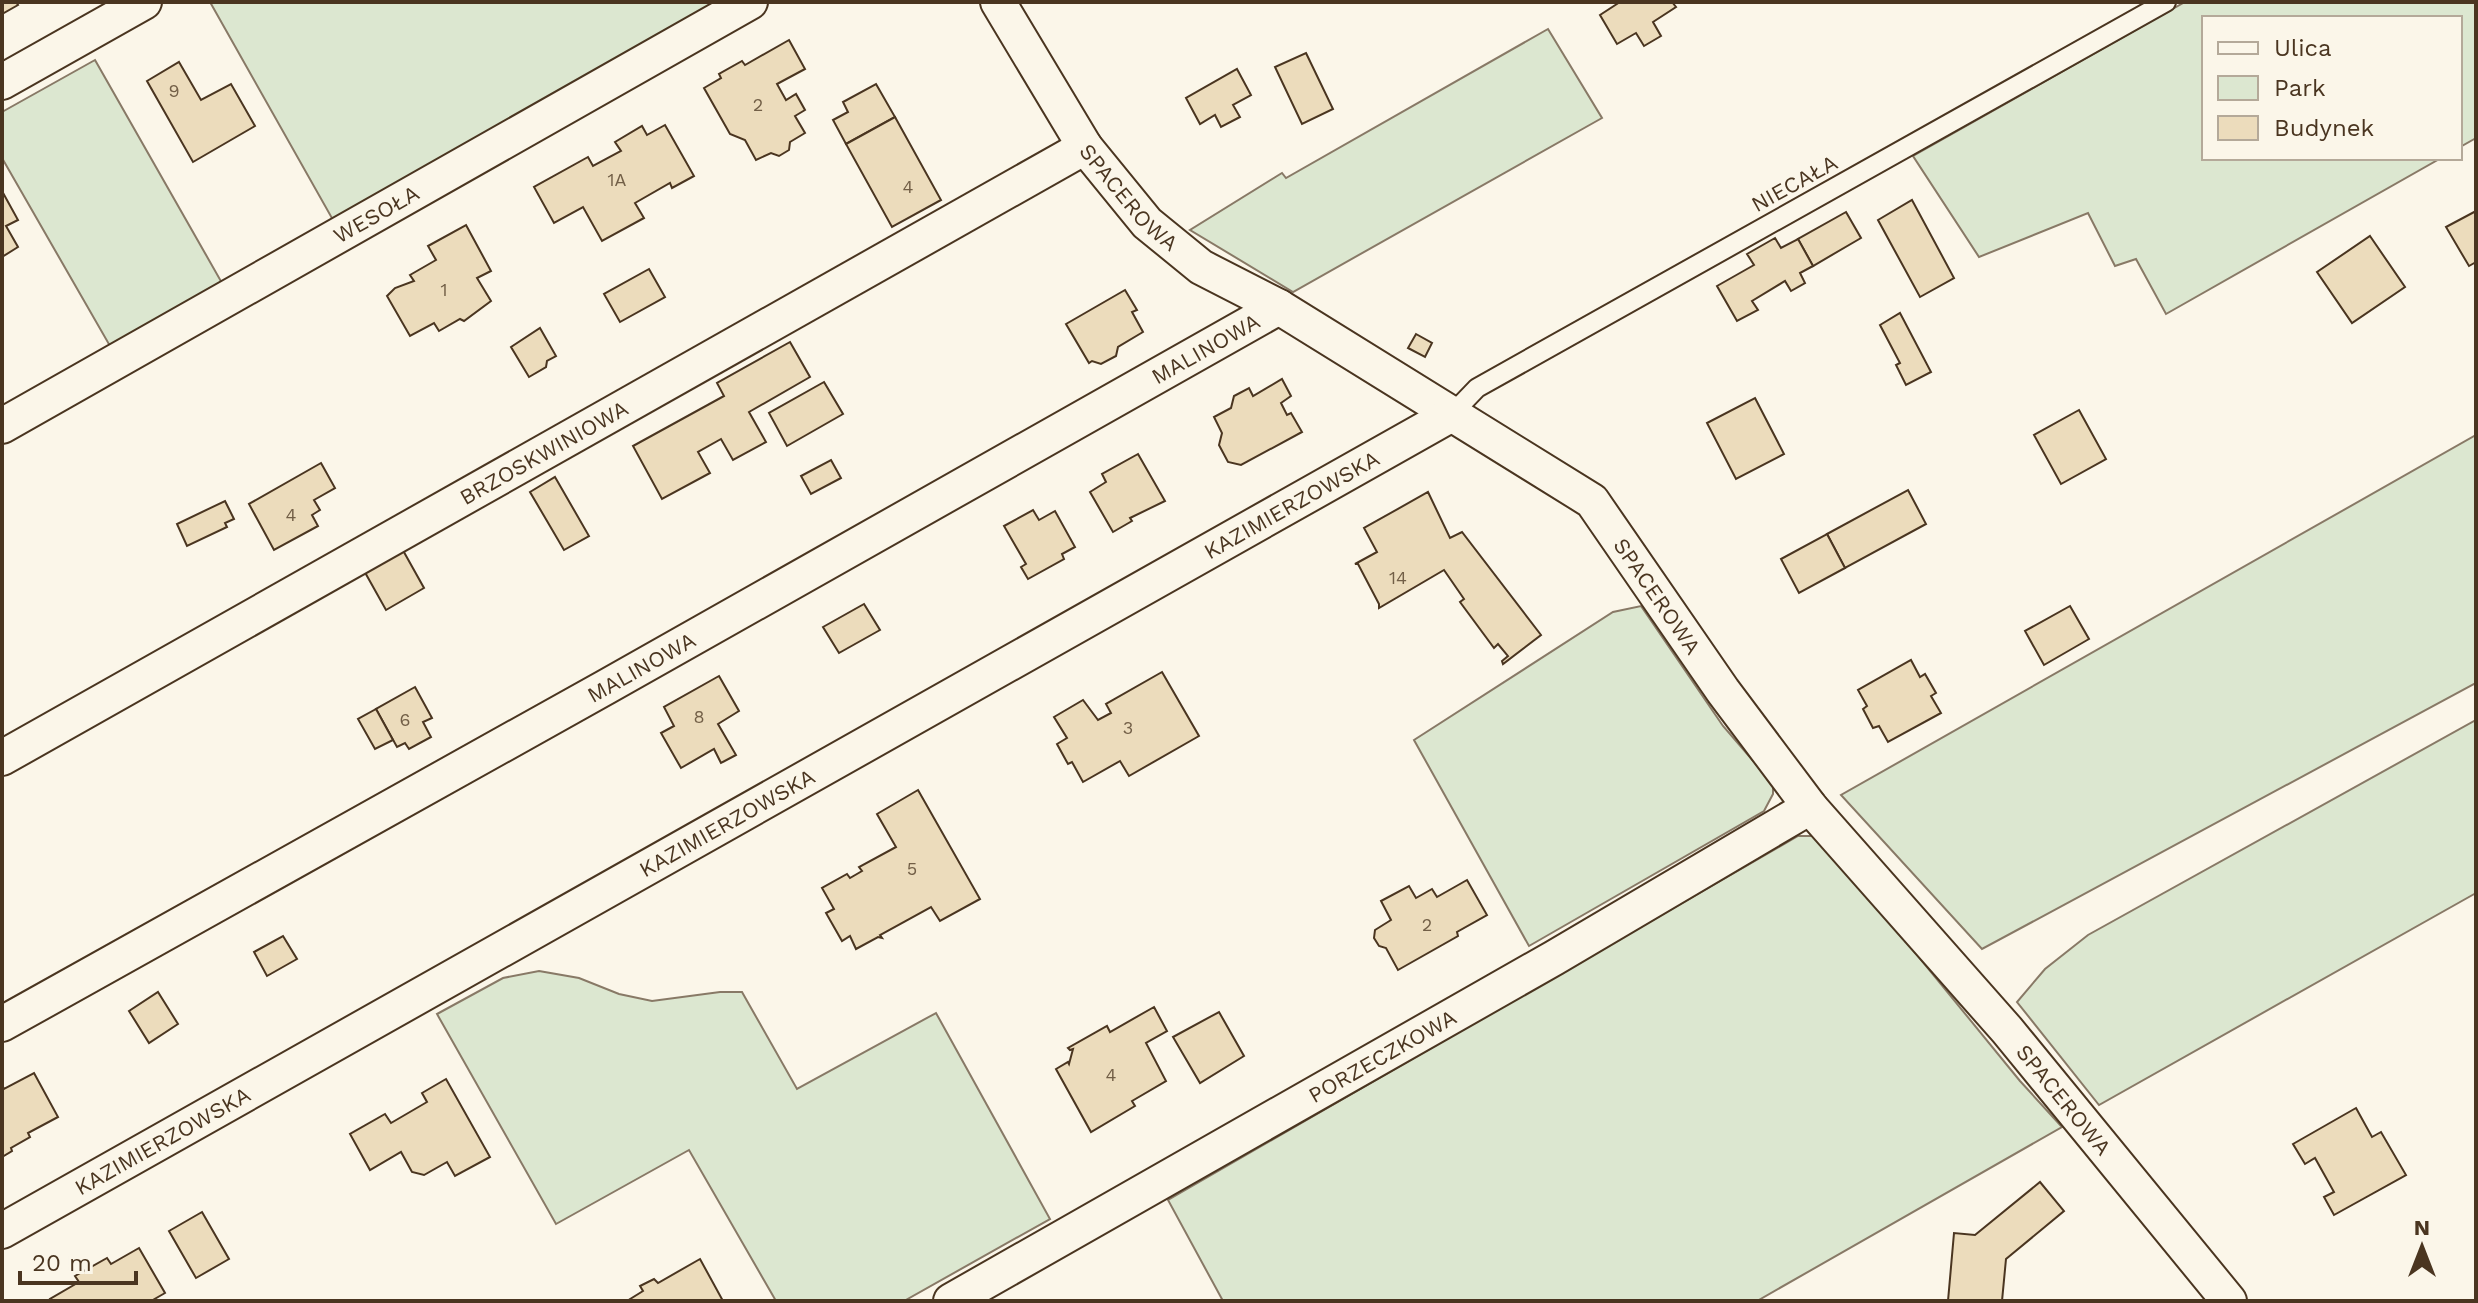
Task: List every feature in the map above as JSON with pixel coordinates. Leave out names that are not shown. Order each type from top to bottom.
[{"type":"street","points":[[2,82],[144,2]]},
{"type":"street","name":"WESOŁA","points":[[2,426],[750,2]]},
{"type":"street","name":"SPACEROWA","points":[[998,2],[1085,147],[1147,223],[1201,267],[1279,307],[1592,501],[1723,691],[1810,807],[2007,1030],[2228,1301]]},
{"type":"street","name":"BRZOSKWINIOWA","points":[[2,758],[1085,147]]},
{"type":"street","name":"MALINOWA","points":[[2,1024],[620,680],[1279,307]]},
{"type":"street","name":"KAZIMIERZOWSKA","points":[[2,1231],[1452,414]]},
{"type":"street","name":"PORZECZKOWA","points":[[951,1301],[1554,958],[1810,807]]},
{"type":"lane","name":"NIECAŁA","points":[[1452,414],[1477,388],[2166,2]]},
{"type":"green space","points":[[210,2],[719,2],[333,220]]},
{"type":"green space","points":[[2185,2],[2476,2],[2476,138],[2462,146],[2462,16],[2202,16],[2202,160],[2437,160],[2166,314],[2136,259],[2115,266],[2088,213],[1979,257],[1913,156]]},
{"type":"green space","points":[[1548,29],[1602,118],[1293,292],[1190,230],[1282,173],[1286,178]]},
{"type":"green space","points":[[95,60],[222,283],[110,346],[2,158],[2,112]]},
{"type":"green space","points":[[2476,435],[2476,683],[1982,949],[1841,795]]},
{"type":"green space","points":[[1641,606],[1723,726],[1773,784],[1773,794],[1764,811],[1529,946],[1414,740],[1613,612]]},
{"type":"green space","points":[[2476,720],[2476,893],[2099,1105],[2017,1002],[2045,969],[2088,935]]},
{"type":"green space","points":[[1798,836],[1820,836],[2020,1081],[2062,1127],[1757,1301],[1223,1301],[1168,1200]]},
{"type":"green space","points":[[539,971],[579,978],[619,994],[652,1001],[742,992],[797,1089],[936,1013],[1050,1219],[904,1301],[776,1301],[689,1150],[556,1224],[437,1014],[503,978]]},
{"type":"building","points":[[2,2],[16,2],[18,5],[2,14]]},
{"type":"building","points":[[1620,2],[1672,2],[1676,7],[1653,22],[1661,36],[1644,46],[1636,33],[1617,44],[1600,15]]},
{"type":"building","points":[[789,40],[805,69],[777,84],[786,100],[796,94],[805,110],[795,116],[805,133],[790,142],[789,150],[779,156],[771,153],[756,160],[745,140],[730,134],[704,88],[721,78],[719,74],[742,61],[745,65]]},
{"type":"building","points":[[1306,53],[1333,109],[1302,124],[1275,67]]},
{"type":"building","points":[[179,62],[201,100],[231,84],[255,126],[193,162],[147,81]]},
{"type":"building","points":[[1237,69],[1251,95],[1233,105],[1240,117],[1221,127],[1215,115],[1200,124],[1186,98]]},
{"type":"building","points":[[876,84],[895,117],[846,144],[833,120],[848,112],[843,102]]},
{"type":"building","points":[[895,117],[941,200],[892,227],[846,144]]},
{"type":"building","points":[[665,125],[694,176],[672,188],[670,183],[635,203],[644,218],[602,241],[583,207],[554,223],[534,187],[588,157],[593,166],[621,151],[615,142],[642,126],[647,135]]},
{"type":"building","points":[[2,191],[18,220],[6,226],[18,247],[2,257]]},
{"type":"building","points":[[1912,200],[1954,278],[1920,297],[1878,220]]},
{"type":"building","points":[[2476,211],[2476,262],[2469,266],[2446,227]]},
{"type":"building","points":[[1846,212],[1861,238],[1813,266],[1798,239]]},
{"type":"building","points":[[466,225],[491,271],[477,278],[491,301],[464,321],[460,319],[439,331],[434,323],[410,336],[387,296],[395,288],[414,281],[410,275],[436,260],[428,246]]},
{"type":"building","points":[[2370,236],[2405,287],[2352,323],[2317,272]]},
{"type":"building","points":[[1775,238],[1781,248],[1798,239],[1813,266],[1800,273],[1805,283],[1791,291],[1785,281],[1752,301],[1758,310],[1737,321],[1717,286],[1754,265],[1747,254]]},
{"type":"building","points":[[649,269],[665,297],[620,322],[604,294]]},
{"type":"building","points":[[1125,290],[1137,310],[1132,312],[1143,332],[1118,347],[1116,356],[1101,364],[1089,363],[1066,324]]},
{"type":"building","points":[[1900,313],[1931,372],[1906,385],[1896,365],[1900,363],[1880,325]]},
{"type":"building","points":[[540,328],[556,356],[547,361],[546,367],[529,377],[511,347]]},
{"type":"building","points":[[1416,334],[1432,343],[1425,357],[1408,348]]},
{"type":"building","points":[[790,342],[810,377],[749,412],[766,442],[733,460],[721,439],[698,452],[710,473],[662,499],[633,446],[724,396],[717,383]]},
{"type":"building","points":[[1282,379],[1291,396],[1281,403],[1302,432],[1241,465],[1228,462],[1219,445],[1222,433],[1214,417],[1231,408],[1234,396],[1249,388],[1253,396]]},
{"type":"building","points":[[824,382],[843,414],[787,446],[769,413]]},
{"type":"building","points":[[1755,398],[1784,454],[1736,479],[1707,423]]},
{"type":"building","points":[[2079,410],[2106,459],[2061,484],[2034,435]]},
{"type":"building","points":[[1138,454],[1165,501],[1130,518],[1132,521],[1113,532],[1090,492],[1106,482],[1102,474]]},
{"type":"building","points":[[831,460],[841,478],[811,494],[801,476]]},
{"type":"building","points":[[321,463],[335,488],[314,500],[320,510],[312,515],[318,526],[274,550],[249,504]]},
{"type":"building","points":[[555,477],[589,536],[564,550],[530,492]]},
{"type":"building","points":[[1908,490],[1926,524],[1845,568],[1827,534]]},
{"type":"building","points":[[1428,492],[1450,538],[1462,532],[1541,635],[1503,664],[1502,661],[1508,656],[1498,644],[1494,648],[1460,602],[1464,599],[1444,570],[1379,608],[1358,564],[1355,564],[1377,552],[1364,528]]},
{"type":"building","points":[[225,501],[234,519],[225,523],[227,527],[187,546],[177,524]]},
{"type":"building","points":[[1033,510],[1039,520],[1055,511],[1075,547],[1062,554],[1064,559],[1028,579],[1021,567],[1026,564],[1004,526]]},
{"type":"building","points":[[1827,534],[1845,568],[1799,593],[1781,559]]},
{"type":"building","points":[[400,545],[424,588],[386,610],[362,567]]},
{"type":"building","points":[[864,604],[880,630],[839,653],[823,627]]},
{"type":"building","points":[[2070,606],[2089,639],[2044,665],[2025,631]]},
{"type":"building","points":[[1911,660],[1920,677],[1925,674],[1936,693],[1931,696],[1941,713],[1888,742],[1879,726],[1873,728],[1863,709],[1867,706],[1858,690]]},
{"type":"building","points":[[1162,672],[1199,736],[1129,776],[1120,761],[1083,782],[1057,744],[1067,738],[1054,717],[1083,700],[1098,720],[1111,713],[1106,704]]},
{"type":"building","points":[[719,676],[739,711],[718,724],[736,755],[721,763],[714,749],[681,768],[661,733],[674,726],[664,707]]},
{"type":"building","points":[[415,687],[432,718],[423,722],[431,737],[409,749],[405,743],[397,747],[376,709]]},
{"type":"building","points":[[376,709],[393,740],[375,749],[358,719]]},
{"type":"building","points":[[918,790],[980,899],[940,921],[931,907],[880,935],[882,938],[878,937],[856,949],[850,936],[842,941],[826,913],[834,909],[822,888],[847,874],[850,878],[862,871],[859,867],[896,847],[877,814]]},
{"type":"building","points":[[1467,880],[1487,915],[1457,932],[1458,936],[1398,970],[1386,948],[1379,946],[1374,938],[1375,930],[1391,920],[1381,901],[1409,886],[1416,898],[1432,889],[1437,897]]},
{"type":"building","points":[[283,936],[297,959],[267,976],[254,952]]},
{"type":"building","points":[[158,992],[178,1024],[149,1043],[129,1011]]},
{"type":"building","points":[[1154,1007],[1167,1031],[1146,1043],[1166,1081],[1132,1101],[1135,1106],[1091,1132],[1056,1069],[1069,1064],[1073,1049],[1068,1048],[1107,1026],[1110,1032]]},
{"type":"building","points":[[1219,1012],[1244,1056],[1200,1083],[1173,1037]]},
{"type":"building","points":[[34,1073],[58,1117],[28,1133],[30,1137],[2,1157],[2,1085],[4,1089]]},
{"type":"building","points":[[446,1079],[490,1157],[455,1176],[447,1162],[424,1175],[412,1172],[401,1152],[370,1170],[350,1134],[385,1114],[391,1123],[427,1102],[422,1093]]},
{"type":"building","points":[[2356,1108],[2372,1137],[2381,1132],[2406,1175],[2334,1215],[2324,1197],[2334,1192],[2315,1158],[2305,1164],[2293,1144]]},
{"type":"building","points":[[2040,1182],[2064,1211],[2006,1259],[2002,1301],[1948,1301],[1954,1233],[1975,1235]]},
{"type":"building","points":[[202,1212],[229,1259],[196,1278],[169,1231]]},
{"type":"building","points":[[139,1248],[165,1293],[151,1301],[51,1301],[79,1282],[75,1276],[107,1258],[111,1264]]},
{"type":"building","points":[[700,1259],[723,1301],[627,1301],[643,1291],[640,1286],[654,1279],[658,1283]]}]
